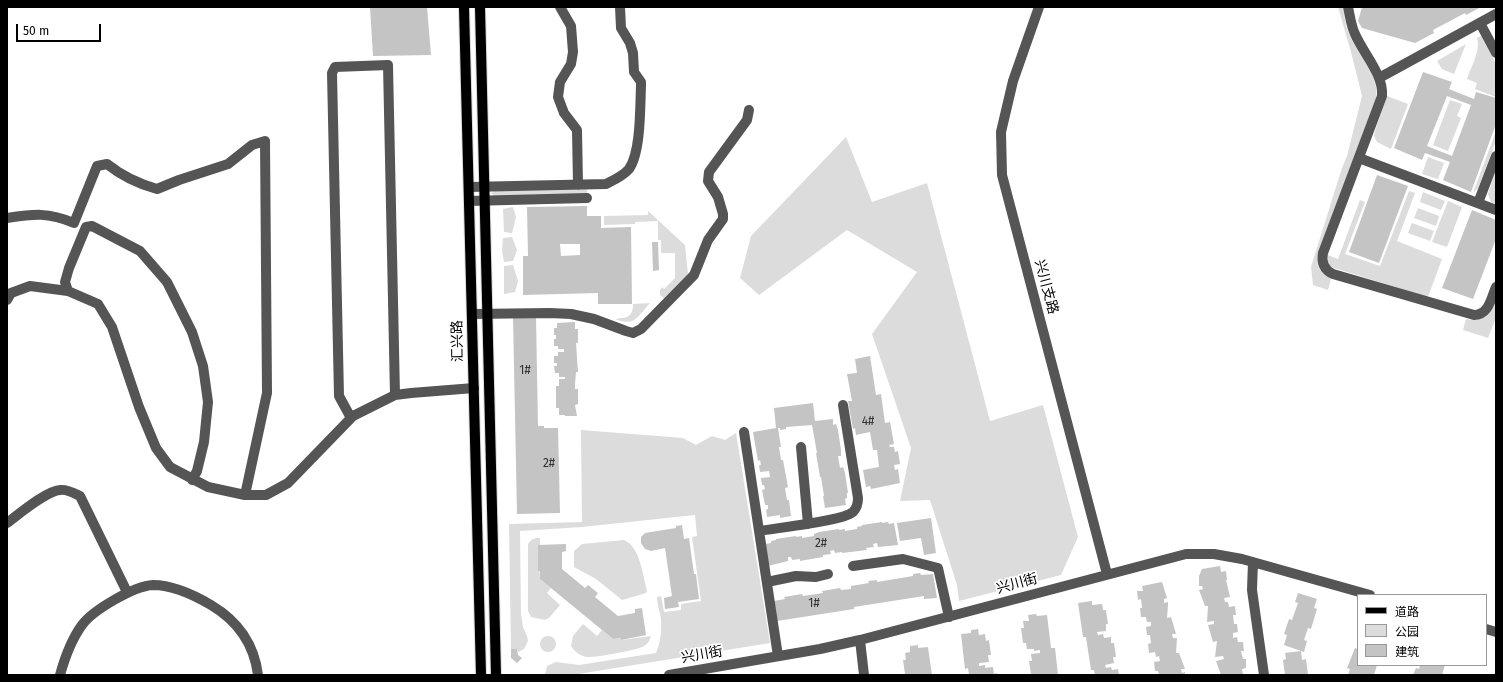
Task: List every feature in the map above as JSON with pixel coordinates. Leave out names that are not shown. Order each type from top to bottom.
[{"type":"main road","name":"汇兴路","points":[[464,7],[481,675]]},
{"type":"main road","points":[[480,7],[496,675]]},
{"type":"street","points":[[560,7],[571,26],[573,52],[571,64],[560,82],[558,97],[564,113],[577,130],[578,185]]},
{"type":"street","points":[[469,187],[606,184],[621,177],[628,170],[636,154],[641,82],[634,72],[633,54],[630,43],[621,28],[620,7]]},
{"type":"street","name":"兴川支路","points":[[1039,7],[1013,81],[1001,132],[1002,175],[1108,574]]},
{"type":"street","points":[[1348,7],[1355,36],[1382,85],[1382,96],[1323,253],[1322,258],[1324,266],[1329,272],[1474,315],[1480,314],[1486,310],[1496,286]]},
{"type":"street","points":[[1379,78],[1496,14]]},
{"type":"street","points":[[1480,23],[1496,53]]},
{"type":"street","points":[[351,418],[339,396],[332,73],[335,67],[388,64],[394,395]]},
{"type":"street","points":[[472,314],[561,313],[583,316],[633,333],[641,329],[694,275],[706,243],[723,219],[718,198],[708,181],[708,172],[747,120],[749,110]]},
{"type":"street","points":[[7,218],[34,214],[60,217],[74,223],[97,166],[107,164],[114,170],[139,184],[157,190],[178,180],[228,164],[252,145],[265,141],[267,393],[245,495]]},
{"type":"street","points":[[1478,203],[1496,156]]},
{"type":"street","points":[[1359,158],[1496,210]]},
{"type":"street","points":[[469,201],[587,198]]},
{"type":"street","points":[[68,291],[66,282],[69,268],[86,227],[92,226],[140,251],[167,282],[192,332],[203,366],[208,402],[205,434],[197,471],[192,480]]},
{"type":"street","points":[[7,300],[12,293],[30,286],[68,291],[98,304],[112,327],[139,407],[156,448],[170,467],[192,480],[208,487],[245,495],[266,495],[288,484],[351,418],[394,395],[474,388]]},
{"type":"street","points":[[759,531],[838,518],[852,513],[857,506],[858,498],[843,405]]},
{"type":"street","points":[[744,432],[778,656]]},
{"type":"street","points":[[801,447],[808,524]]},
{"type":"street","points":[[7,523],[42,498],[59,490],[71,492],[80,496],[128,592]]},
{"type":"street","name":"兴川街","points":[[669,675],[860,640],[1186,554],[1214,554],[1253,562],[1366,594]]},
{"type":"street","points":[[853,566],[902,559],[938,568],[948,617]]},
{"type":"street","points":[[1253,562],[1252,590],[1264,675]]},
{"type":"street","points":[[767,582],[796,576],[816,576],[828,574]]},
{"type":"street","points":[[60,675],[66,653],[83,624],[103,607],[128,592],[152,585],[176,589],[198,598],[225,613],[245,635],[256,661],[258,675]]},
{"type":"street","points":[[860,640],[864,675]]},
{"type":"green space","points":[[1338,7],[1343,7],[1346,24],[1352,41],[1372,74],[1377,91],[1376,98],[1317,257],[1321,270],[1331,279],[1328,290],[1313,285],[1311,267],[1347,156],[1362,96]]},
{"type":"green space","points":[[1481,36],[1496,64],[1496,97],[1475,89],[1477,83],[1467,79],[1477,53],[1477,38]]},
{"type":"green space","points":[[1466,44],[1454,74],[1442,69],[1437,61]]},
{"type":"green space","points":[[1387,96],[1408,104],[1391,149],[1377,142],[1374,136]]},
{"type":"green space","points":[[1450,100],[1462,104],[1457,116],[1461,118],[1448,151],[1433,145]]},
{"type":"green space","points":[[1496,131],[1496,141],[1478,188],[1473,193]]},
{"type":"green space","points":[[846,137],[872,202],[927,183],[990,421],[1043,405],[1078,537],[1061,575],[959,601],[957,585],[930,500],[900,501],[911,448],[872,334],[917,272],[847,230],[759,295],[740,278],[751,236]]},
{"type":"green space","points":[[1428,157],[1444,163],[1438,179],[1422,174]]},
{"type":"green space","points":[[1496,170],[1496,204],[1491,202],[1488,194]]},
{"type":"green space","points":[[587,189],[587,194],[494,196],[491,193],[494,191]]},
{"type":"green space","points":[[1409,191],[1415,193],[1397,241],[1442,259],[1428,297],[1331,267],[1327,262],[1328,255],[1338,259],[1360,200],[1365,202],[1345,254],[1380,266]]},
{"type":"green space","points":[[1423,192],[1445,201],[1441,210],[1420,202]]},
{"type":"green space","points":[[1448,201],[1462,207],[1447,247],[1432,242]]},
{"type":"green space","points":[[513,207],[516,217],[512,233],[504,232],[503,209]]},
{"type":"green space","points":[[1418,208],[1439,216],[1436,226],[1414,218]]},
{"type":"green space","points":[[648,211],[685,245],[688,274],[664,298],[660,295],[660,290],[662,287],[664,289],[675,278],[675,253],[661,253],[661,240],[658,240],[658,221],[635,222],[635,224],[604,225],[604,216],[648,215]]},
{"type":"green space","points":[[1412,223],[1434,231],[1430,241],[1408,233]]},
{"type":"green space","points":[[512,237],[517,250],[513,261],[504,262],[502,251],[503,238]]},
{"type":"green space","points":[[513,265],[518,281],[515,292],[504,294],[504,266]]},
{"type":"green space","points":[[1496,301],[1496,318],[1488,338],[1463,330],[1466,319],[1477,320],[1485,317],[1489,314]]},
{"type":"green space","points":[[650,303],[635,319],[631,321],[627,322],[615,319],[628,316],[632,312],[633,304]]},
{"type":"green space","points":[[581,430],[683,438],[696,445],[712,436],[725,440],[736,433],[770,643],[572,675],[545,674],[547,666],[556,662],[579,665],[656,653],[660,642],[661,629],[661,619],[657,597],[661,596],[664,612],[681,610],[681,604],[701,601],[692,537],[697,536],[695,515],[582,527],[520,531],[521,614],[523,627],[528,641],[524,649],[518,652],[517,649],[511,649],[509,524],[582,522]]},
{"type":"green space","points":[[540,538],[540,545],[538,545],[540,579],[551,588],[547,593],[560,605],[549,618],[545,620],[531,617],[528,611],[528,544],[531,540]]},
{"type":"green space","points":[[624,540],[634,548],[640,562],[647,591],[646,593],[622,600],[596,579],[574,567],[574,551],[582,544]]},
{"type":"green space","points":[[583,624],[597,636],[602,630],[613,639],[621,638],[622,640],[651,636],[648,643],[634,650],[586,657],[577,653],[571,646],[573,636]]},
{"type":"green space","points":[[548,636],[555,641],[556,644],[551,651],[548,652],[541,647],[540,644],[545,637]]},
{"type":"building","points":[[370,7],[427,7],[431,55],[373,56]]},
{"type":"building","points":[[1362,7],[1481,7],[1466,15],[1465,13],[1433,30],[1434,33],[1415,43],[1362,28],[1358,21]]},
{"type":"building","points":[[1423,72],[1452,82],[1449,89],[1474,99],[1476,92],[1496,98],[1496,124],[1471,192],[1443,180],[1450,162],[1425,153],[1422,160],[1394,148]],"holes":[[[1447,96],[1471,105],[1452,156],[1427,146]]]},
{"type":"building","points":[[1377,175],[1408,186],[1379,263],[1349,252]]},
{"type":"building","points":[[587,206],[587,216],[601,216],[601,228],[631,227],[632,304],[598,304],[598,293],[523,295],[523,256],[528,256],[527,207]],"holes":[[[560,244],[580,244],[580,255],[561,256]]]},
{"type":"building","points":[[1472,210],[1496,220],[1496,239],[1473,299],[1442,288]]},
{"type":"building","points":[[652,242],[658,242],[659,270],[653,271]]},
{"type":"building","points":[[513,316],[536,316],[538,426],[544,426],[544,428],[558,428],[560,513],[517,514]]},
{"type":"building","points":[[575,322],[575,329],[578,329],[578,343],[576,343],[578,372],[576,372],[575,385],[575,389],[578,389],[578,404],[575,405],[577,416],[565,416],[559,415],[559,408],[556,408],[556,386],[559,386],[559,379],[565,379],[565,377],[559,377],[559,373],[555,373],[554,366],[557,366],[557,363],[554,363],[554,356],[558,356],[558,352],[564,352],[564,349],[558,349],[558,346],[554,346],[554,339],[556,339],[556,335],[554,335],[554,328],[557,328],[557,323]]},
{"type":"building","points":[[870,356],[876,395],[881,394],[885,423],[890,422],[894,444],[889,445],[890,447],[894,447],[895,452],[898,451],[900,464],[894,465],[895,470],[898,469],[900,483],[871,489],[870,486],[866,487],[863,470],[879,467],[877,450],[873,450],[870,432],[856,435],[855,428],[853,429],[848,401],[852,401],[847,374],[857,373],[855,359]]},
{"type":"building","points":[[813,403],[815,421],[833,419],[833,425],[836,424],[838,430],[841,456],[838,456],[840,468],[843,467],[845,473],[848,493],[847,498],[845,499],[846,505],[825,508],[812,425],[786,427],[786,429],[780,430],[780,428],[778,428],[781,447],[779,447],[781,460],[783,460],[788,487],[785,488],[787,500],[789,500],[791,516],[780,518],[780,515],[767,517],[766,510],[768,509],[768,505],[765,505],[762,490],[765,489],[764,485],[762,485],[761,478],[770,477],[769,471],[760,472],[759,465],[761,465],[760,460],[758,461],[753,432],[776,428],[774,408]]},
{"type":"building","points":[[931,518],[936,553],[924,555],[921,538],[900,541],[897,523]]},
{"type":"building","points":[[888,522],[889,524],[894,523],[898,545],[878,547],[877,543],[873,544],[874,547],[866,548],[867,550],[835,553],[834,550],[830,551],[831,554],[823,555],[823,557],[800,561],[800,559],[792,560],[791,557],[788,557],[788,561],[768,566],[765,544],[771,543],[771,541],[776,539],[796,536],[802,536],[802,538],[814,536],[814,534],[819,532],[839,529],[845,529],[845,531],[857,529],[857,527],[862,525]]},
{"type":"building","points":[[682,525],[684,539],[689,538],[699,599],[678,602],[679,607],[665,609],[664,598],[672,596],[665,548],[651,551],[645,549],[641,543],[641,537],[645,533],[676,528],[676,526]]},
{"type":"building","points":[[566,544],[566,551],[562,552],[562,569],[585,588],[588,585],[598,593],[595,597],[618,616],[635,613],[635,609],[642,608],[646,635],[621,640],[621,638],[613,639],[540,579],[540,571],[538,571],[538,545]]},
{"type":"building","points":[[1220,566],[1221,572],[1226,571],[1226,580],[1230,597],[1224,598],[1225,602],[1228,602],[1229,607],[1235,606],[1236,615],[1233,615],[1234,624],[1237,624],[1238,632],[1233,633],[1233,638],[1237,637],[1238,642],[1243,642],[1244,651],[1241,651],[1243,659],[1246,659],[1246,668],[1242,669],[1243,674],[1221,675],[1216,661],[1224,659],[1223,656],[1215,657],[1217,641],[1213,642],[1208,625],[1214,624],[1214,621],[1207,622],[1208,606],[1205,606],[1199,590],[1203,589],[1202,586],[1199,586],[1199,576],[1202,569]]},
{"type":"building","points":[[920,573],[921,575],[933,574],[937,598],[924,599],[924,596],[777,621],[774,601],[785,599],[784,597],[823,593],[822,591],[840,588],[841,590],[851,589],[851,586],[869,583],[868,581],[877,580],[877,582],[913,576],[913,574]]},
{"type":"building","points":[[1162,582],[1167,598],[1164,599],[1164,603],[1168,602],[1167,618],[1171,617],[1176,634],[1172,634],[1173,638],[1177,638],[1176,653],[1179,653],[1185,669],[1181,669],[1182,673],[1185,672],[1185,675],[1159,675],[1158,671],[1155,671],[1154,662],[1160,661],[1159,656],[1156,657],[1155,652],[1149,653],[1148,644],[1151,643],[1150,635],[1147,635],[1146,627],[1151,626],[1151,622],[1147,622],[1146,617],[1141,617],[1141,599],[1138,600],[1137,591],[1143,591],[1142,586]]},
{"type":"building","points":[[1298,593],[1317,599],[1314,608],[1317,609],[1311,629],[1308,628],[1304,640],[1307,641],[1304,652],[1284,645],[1287,635],[1284,634],[1289,619],[1292,620],[1298,603],[1295,602]]},
{"type":"building","points":[[1092,601],[1092,605],[1102,604],[1103,610],[1106,610],[1108,624],[1106,624],[1106,631],[1097,632],[1098,635],[1103,634],[1104,638],[1111,637],[1111,643],[1114,643],[1116,657],[1113,657],[1114,663],[1105,665],[1106,668],[1111,667],[1112,670],[1118,669],[1119,675],[1095,675],[1094,670],[1091,670],[1086,637],[1083,637],[1078,603]]},
{"type":"building","points":[[1036,614],[1037,616],[1047,615],[1051,648],[1055,648],[1058,675],[1031,675],[1029,661],[1032,661],[1031,654],[1040,653],[1040,650],[1034,651],[1034,649],[1027,649],[1026,643],[1023,643],[1021,628],[1024,628],[1023,621],[1029,621],[1028,615]]},
{"type":"building","points":[[978,629],[979,635],[985,634],[986,641],[989,640],[991,655],[988,655],[989,662],[979,663],[979,666],[985,665],[985,668],[993,667],[994,674],[997,673],[997,675],[969,675],[968,668],[965,669],[961,634],[971,633],[971,630]]},
{"type":"building","points":[[918,645],[918,648],[928,647],[932,675],[905,674],[903,660],[906,660],[905,653],[910,652],[910,646]]},
{"type":"building","points":[[1355,648],[1357,649],[1357,666],[1377,666],[1374,675],[1348,675],[1350,669],[1347,668]]},
{"type":"building","points":[[511,649],[517,649],[518,655],[522,658],[517,663],[511,658]]},
{"type":"building","points":[[1301,651],[1302,660],[1306,659],[1308,675],[1285,675],[1283,660],[1286,659],[1285,653]]},
{"type":"building","points":[[1420,666],[1445,666],[1442,675],[1413,675],[1416,668],[1419,669]]}]
